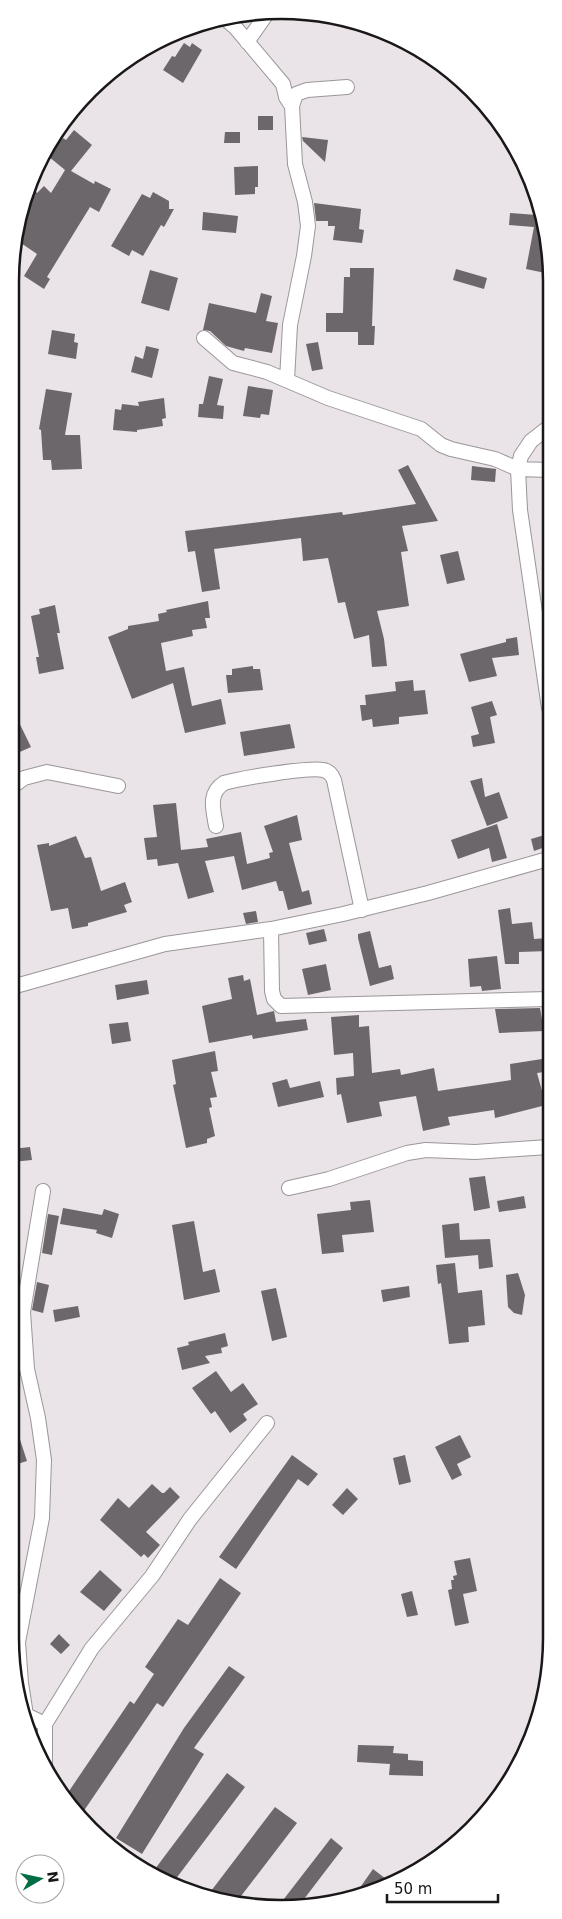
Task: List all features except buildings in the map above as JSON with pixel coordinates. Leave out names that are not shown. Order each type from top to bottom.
[{"type":"street","points":[[235,27],[263,20]]},
{"type":"street","points":[[247,42],[263,20]]},
{"type":"street","points":[[231,24],[283,84],[286,98],[292,106]]},
{"type":"street","points":[[283,84],[307,90]]},
{"type":"street","points":[[287,380],[290,326],[308,226],[302,188],[295,164],[292,106],[296,94],[307,90],[347,87]]},
{"type":"street","points":[[204,338],[233,363],[267,372],[328,398],[421,429],[441,445],[451,449],[494,459],[518,469],[543,470]]},
{"type":"street","points":[[543,431],[531,441],[521,456],[518,469],[520,510],[543,667]]},
{"type":"street","points":[[216,826],[213,796],[217,787],[224,783],[306,770],[322,769],[328,771],[334,780],[362,910]]},
{"type":"street","points":[[19,782],[24,778],[47,772],[118,786]]},
{"type":"street","points":[[19,985],[165,944],[271,929],[362,910],[543,859]]},
{"type":"street","points":[[271,929],[272,991],[274,1000],[281,1006],[543,999]]},
{"type":"street","points":[[289,1188],[329,1179],[407,1153],[426,1150],[475,1152],[543,1147]]},
{"type":"street","points":[[19,1637],[42,1518],[44,1460],[38,1418],[27,1369],[23,1312],[43,1191]]},
{"type":"street","points":[[46,1753],[45,1724],[92,1648],[152,1576],[190,1519],[267,1423]]},
{"type":"street","points":[[19,1651],[22,1676]]},
{"type":"street","points":[[32,1718],[45,1724]]}]
